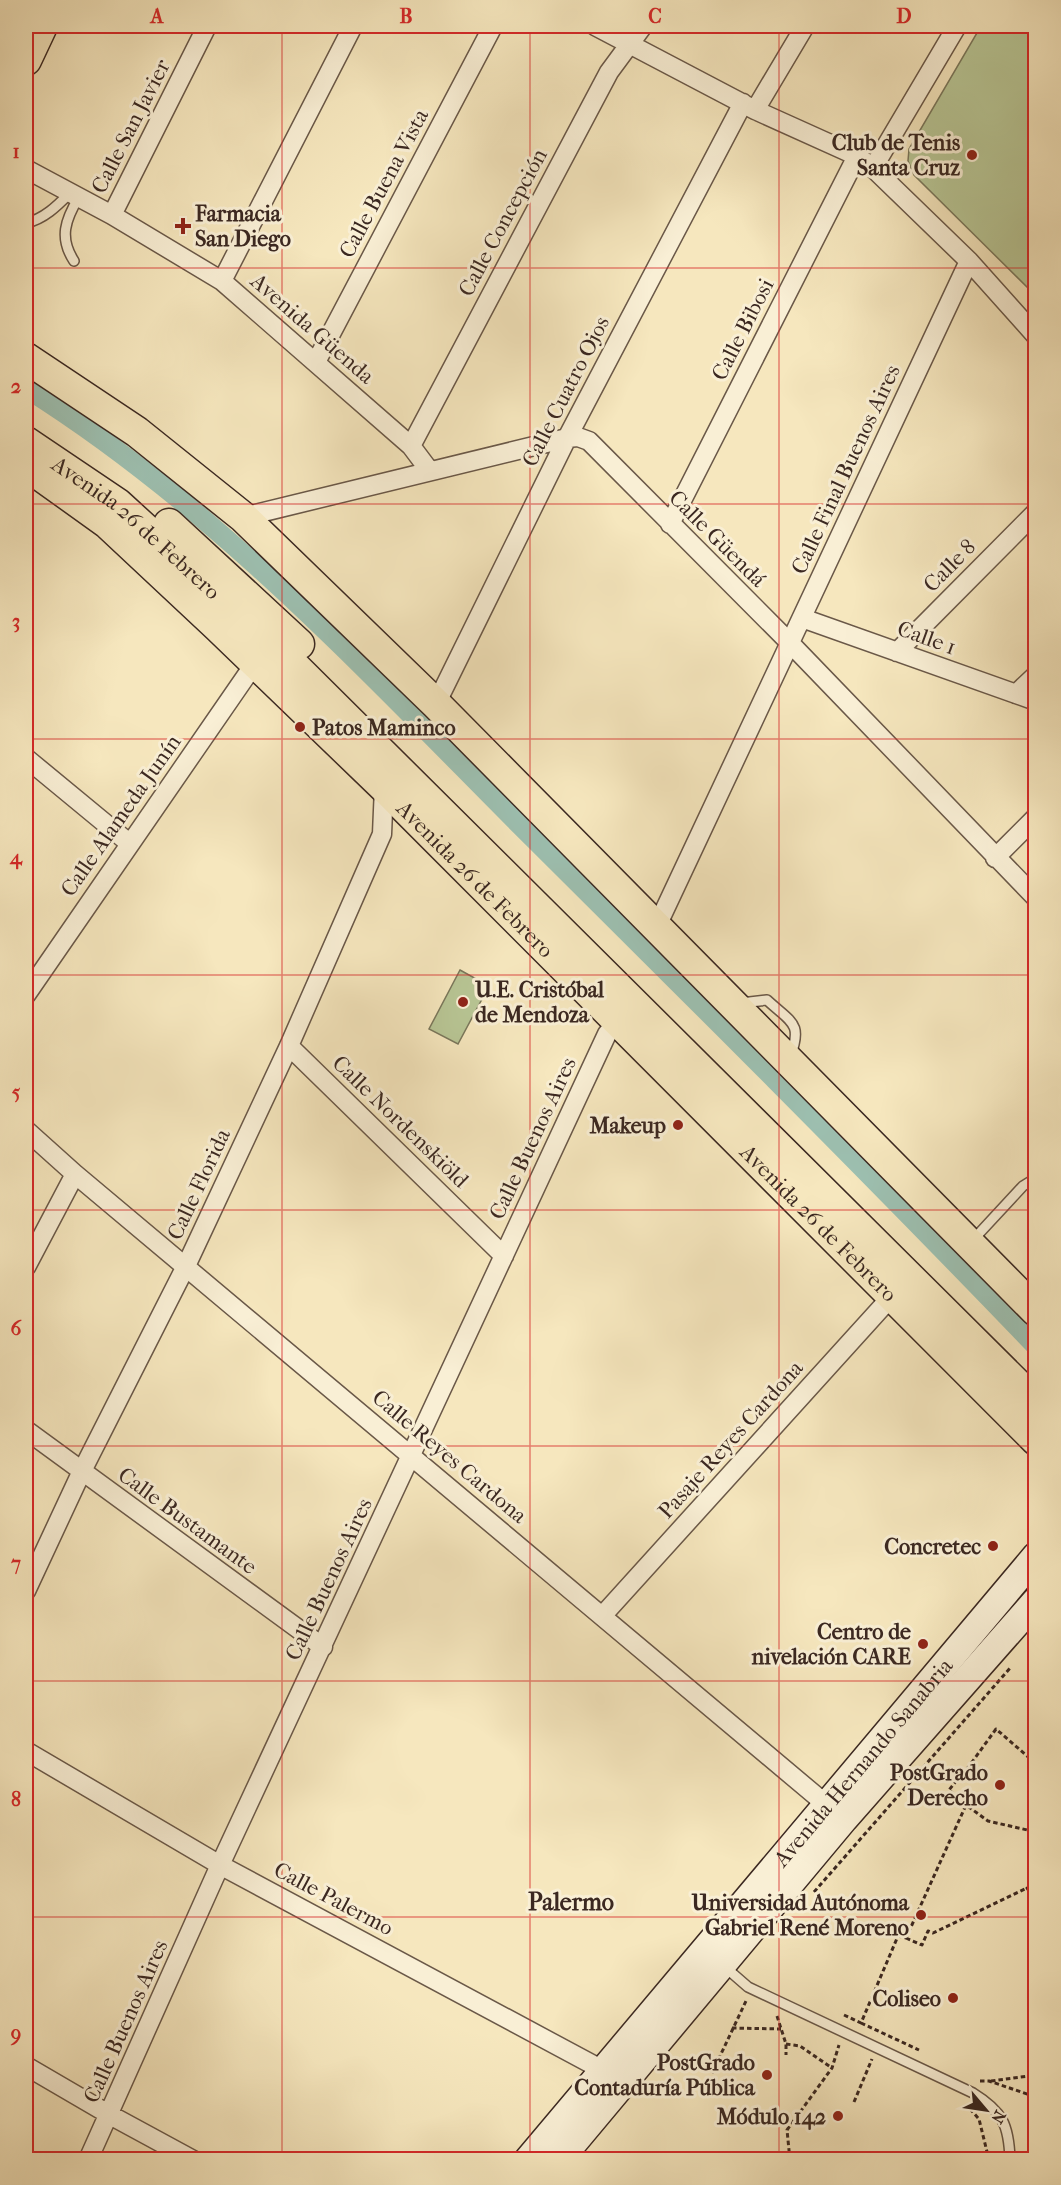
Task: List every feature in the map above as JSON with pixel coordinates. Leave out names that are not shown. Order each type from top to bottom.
[{"type":"main road","points":[[26,60],[42,26]]},
{"type":"main road","points":[[26,358],[137,432],[253,527],[436,704],[1035,1311]]},
{"type":"main road","name":"Avenida 26 de Febrero","points":[[26,420],[146,505],[263,608],[1035,1375]]},
{"type":"main road","name":"Avenida 26 de Febrero","points":[[26,442],[118,504],[281,653],[1035,1403]]},
{"type":"main road","name":"Avenida 26 de Febrero","points":[[26,465],[106,523],[384,787],[1035,1440]]},
{"type":"street","name":"Calle San Javier","points":[[112,215],[207,26]]},
{"type":"street","points":[[222,281],[353,26]]},
{"type":"street","name":"Calle Buena Vista","points":[[316,362],[493,26]]},
{"type":"street","points":[[595,26],[749,106],[857,156],[873,168],[969,261],[1035,336]]},
{"type":"street","name":"Calle Concepción","points":[[411,446],[609,72],[632,44],[643,26]]},
{"type":"street","name":"Calle Cuatro Ojos","points":[[436,704],[567,438],[749,106],[806,26]]},
{"type":"street","points":[[873,168],[957,26]]},
{"type":"street","name":"Calle Bibosi","points":[[670,524],[857,156]]},
{"type":"street","name":"Avenida Güenda","points":[[26,169],[112,215],[222,281],[411,446],[429,470]]},
{"type":"street","name":"Calle Final Buenos Aires","points":[[657,926],[969,261]]},
{"type":"street","name":"Calle Güendá","points":[[253,527],[266,523],[279,509],[429,470],[567,438],[578,437],[589,441],[789,642],[1035,898]]},
{"type":"street","name":"Calle 8","points":[[897,652],[1035,512]]},
{"type":"street","name":"Calle 1","points":[[802,618],[1035,701]]},
{"type":"street","name":"Calle Alameda Junín","points":[[26,995],[255,663]]},
{"type":"street","points":[[1016,694],[1035,675]]},
{"type":"street","points":[[26,758],[129,843]]},
{"type":"street","name":"Calle Florida","points":[[26,1591],[81,1473],[186,1266],[289,1046],[382,834],[384,787]]},
{"type":"street","points":[[995,858],[1035,817]]},
{"type":"street","name":"Calle Buenos Aires","points":[[88,2160],[220,1864],[607,1034],[617,1022]]},
{"type":"street","name":"Calle Nordenskiöld","points":[[289,1046],[504,1256]]},
{"type":"street","name":"Calle Reyes Cardona","points":[[26,1130],[75,1174],[603,1614],[834,1811]]},
{"type":"street","points":[[26,1267],[75,1174]]},
{"type":"street","name":"Pasaje Reyes Cardona","points":[[603,1614],[892,1296]]},
{"type":"street","name":"Calle Bustamante","points":[[26,1430],[81,1473],[323,1647]]},
{"type":"street","name":"Avenida Hernando Sanabria","points":[[544,2156],[834,1811],[1035,1556]]},
{"type":"street","points":[[1009,1587],[1033,1604]]},
{"type":"street","name":"Avenida Hernando Sanabria","points":[[834,1811],[1033,1604]]},
{"type":"street","name":"Calle Palermo","points":[[26,1751],[220,1864],[614,2075]]},
{"type":"street","points":[[26,2066],[193,2160]]},
{"type":"lane","points":[[26,222],[36,220],[74,195]]},
{"type":"lane","points":[[74,195],[64,237],[74,261]]},
{"type":"lane","points":[[969,1244],[1023,1186],[1035,1178]]},
{"type":"lane","points":[[714,1956],[748,1987],[973,2093],[993,2106],[1006,2132],[1010,2160]]},
{"type":"path","points":[[807,1900],[1012,1665]]},
{"type":"path","points":[[967,1768],[996,1729],[1034,1762],[1035,1760]]},
{"type":"path","points":[[957,1780],[949,1790],[988,1821],[1035,1832]]},
{"type":"path","points":[[906,1938],[966,1805]]},
{"type":"path","points":[[839,2013],[861,2023],[898,1936],[922,1945],[928,1931],[933,1933],[1035,1884]]},
{"type":"path","points":[[1027,1888],[1035,1903]]},
{"type":"path","points":[[1035,1917],[1029,1938],[1035,1942]]},
{"type":"path","points":[[712,2073],[747,1999]]},
{"type":"path","points":[[776,2013],[786,2044],[786,2055]]},
{"type":"path","points":[[732,2028],[782,2029]]},
{"type":"path","points":[[790,2160],[787,2130],[832,2068],[840,2043]]},
{"type":"path","points":[[786,2044],[800,2046],[832,2068]]},
{"type":"path","points":[[854,2102],[872,2058]]},
{"type":"path","points":[[979,2081],[1035,2075]]},
{"type":"path","points":[[989,2081],[1035,2097]]},
{"type":"path","points":[[1032,2160],[1035,2156]]},
{"type":"green space","name":"Club de Tenis Santa Cruz","points":[[981,26],[1035,26],[1035,295],[914,175],[908,161],[909,149]]},
{"type":"green space","points":[[460,970],[489,986],[458,1044],[429,1029]]},
{"type":"waterway","points":[[26,388],[94,433],[159,482],[282,589],[776,1080],[1036,1346]]},
{"type":"place","name":"Club de Tenis Santa Cruz","points":[[972,155]]},
{"type":"place","name":"Farmacia San Diego","points":[[183,226]]},
{"type":"place","name":"Patos Maminco","points":[[300,727]]},
{"type":"place","name":"U.E. Cristóbal de Mendoza","points":[[463,1002]]},
{"type":"place","name":"Makeup","points":[[678,1125]]},
{"type":"place","name":"Concretec","points":[[993,1546]]},
{"type":"place","name":"Centro de nivelación CARE","points":[[923,1644]]},
{"type":"place","name":"PostGrado Derecho","points":[[1000,1785]]},
{"type":"place","name":"Universidad Autónoma Gabriel René Moreno","points":[[921,1915]]},
{"type":"place","name":"Coliseo","points":[[953,1998]]},
{"type":"place","name":"PostGrado Contaduría Pública","points":[[767,2075]]},
{"type":"place","name":"Módulo 142","points":[[838,2116]]},
{"type":"district","name":"Palermo","points":[[571,1902]]}]
